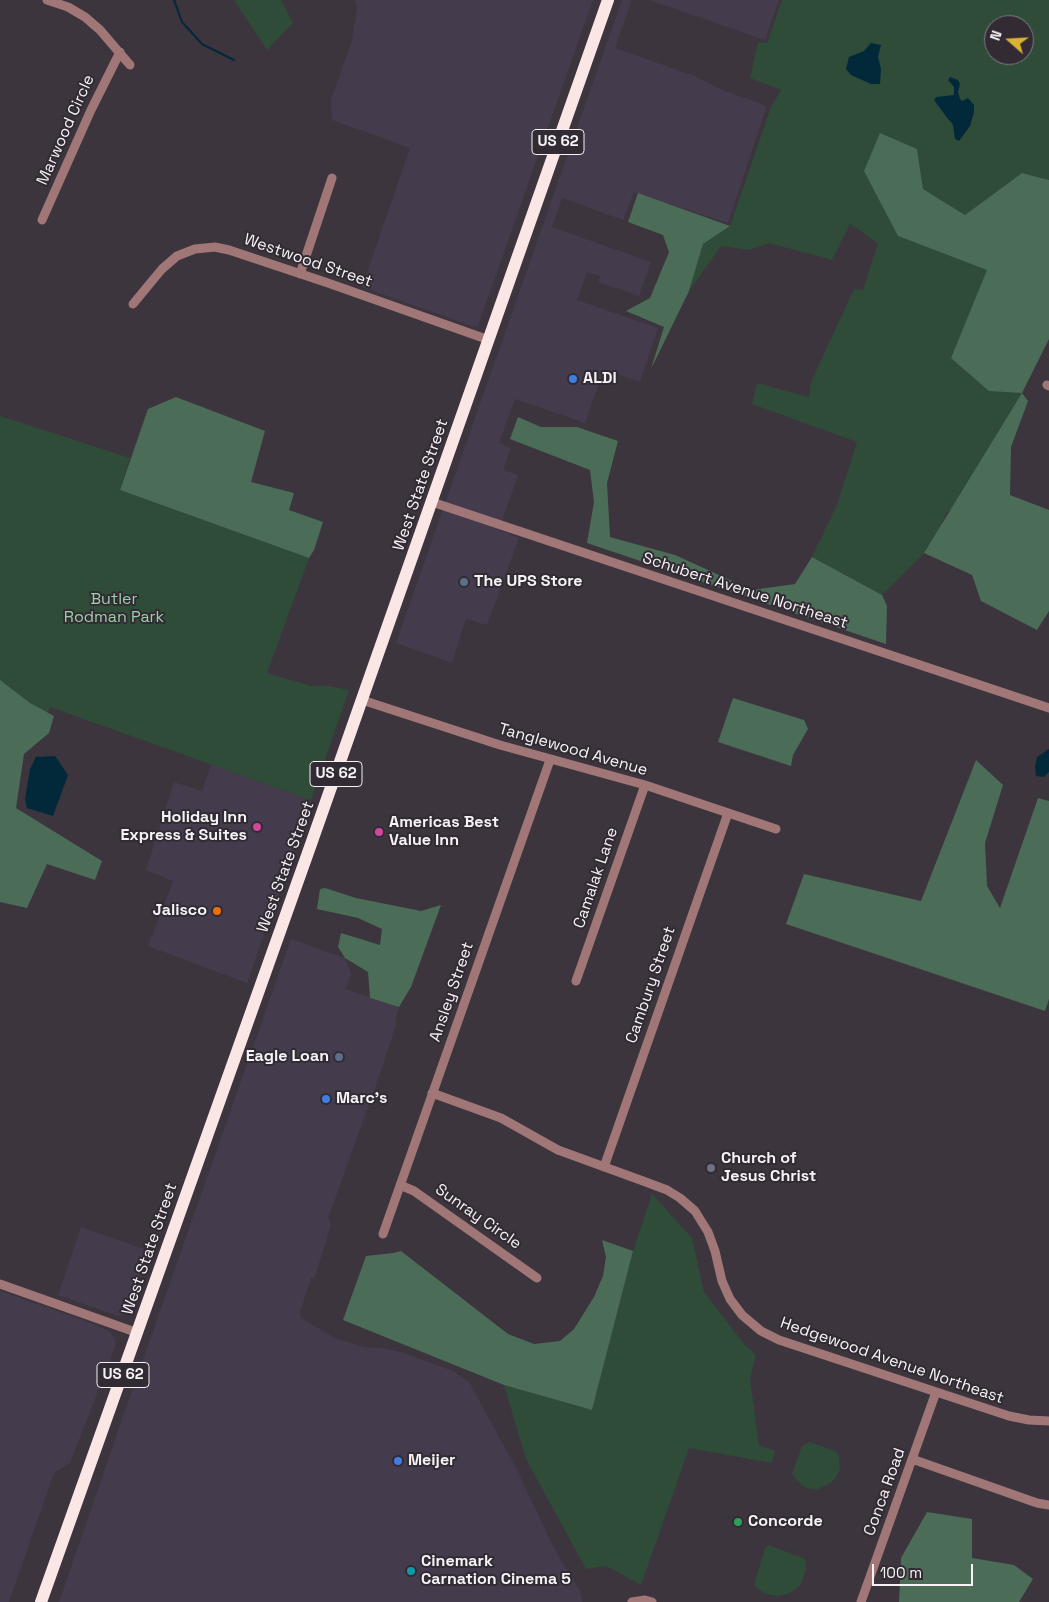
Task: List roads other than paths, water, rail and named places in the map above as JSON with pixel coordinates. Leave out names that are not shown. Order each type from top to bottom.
[{"type":"highway","name":"West State Street","points":[[41,1602],[138,1333],[608,0]]},
{"type":"street","points":[[47,0],[68,7],[85,17],[100,30],[130,65]]},
{"type":"street","name":"Marwood Circle","points":[[42,220],[91,110],[120,52]]},
{"type":"street","points":[[300,274],[332,178]]},
{"type":"street","name":"Westwood Street","points":[[133,304],[169,262],[177,256],[195,249],[215,247],[300,274],[489,340]]},
{"type":"street","name":"Schubert Avenue Northeast","points":[[432,502],[1049,708]]},
{"type":"street","name":"Tanglewood Avenue","points":[[362,700],[500,745],[645,785],[776,829]]},
{"type":"street","name":"Ansley Street","points":[[383,1234],[550,760]]},
{"type":"street","name":"Camalak Lane","points":[[576,981],[645,785]]},
{"type":"street","name":"Cambury Street","points":[[604,1167],[728,813]]},
{"type":"street","name":"Hedgewood Avenue Northeast","points":[[432,1092],[501,1118],[548,1146],[671,1192],[695,1211],[701,1219],[710,1237],[722,1281],[730,1299],[742,1315],[757,1328],[780,1340],[1009,1416],[1049,1421]]},
{"type":"street","name":"Sunray Circle","points":[[400,1184],[414,1191],[537,1278]]},
{"type":"street","points":[[0,1284],[138,1333]]},
{"type":"street","name":"Conca Road","points":[[861,1602],[936,1392]]},
{"type":"street","points":[[912,1459],[1037,1503],[1049,1505]]},
{"type":"street","points":[[632,1602],[645,1600],[652,1602]]},
{"type":"water","points":[[871,43],[881,45],[878,57],[881,69],[880,84],[871,84],[851,75],[846,69],[849,57],[864,51]]},
{"type":"water","points":[[950,77],[958,80],[960,84],[958,92],[960,99],[962,101],[968,98],[974,105],[970,126],[959,141],[955,139],[953,125],[934,100],[936,97],[954,95],[954,87],[948,80]]},
{"type":"water","points":[[1049,749],[1049,772],[1044,777],[1036,776],[1037,757]]},
{"type":"water","points":[[55,756],[68,775],[53,816],[27,808],[25,799],[30,769],[36,757]]},
{"type":"waterway","points":[[174,0],[182,22],[202,44],[234,60]]},
{"type":"place","name":"ALDI","points":[[573,379]]},
{"type":"place","name":"The UPS Store","points":[[464,582]]},
{"type":"place","name":"Holiday Inn Express & Suites","points":[[257,827]]},
{"type":"place","name":"Americas Best Value Inn","points":[[379,832]]},
{"type":"place","name":"Jalisco","points":[[217,911]]},
{"type":"place","name":"Eagle Loan","points":[[339,1057]]},
{"type":"place","name":"Marc's","points":[[326,1099]]},
{"type":"place","name":"Church of Jesus Christ","points":[[711,1168]]},
{"type":"place","name":"Meijer","points":[[398,1461]]},
{"type":"place","name":"Concorde","points":[[738,1522]]},
{"type":"place","name":"Cinemark Carnation Cinema 5","points":[[411,1571]]},
{"type":"park label","name":"Butler Rodman Park","points":[[114,609]]}]
